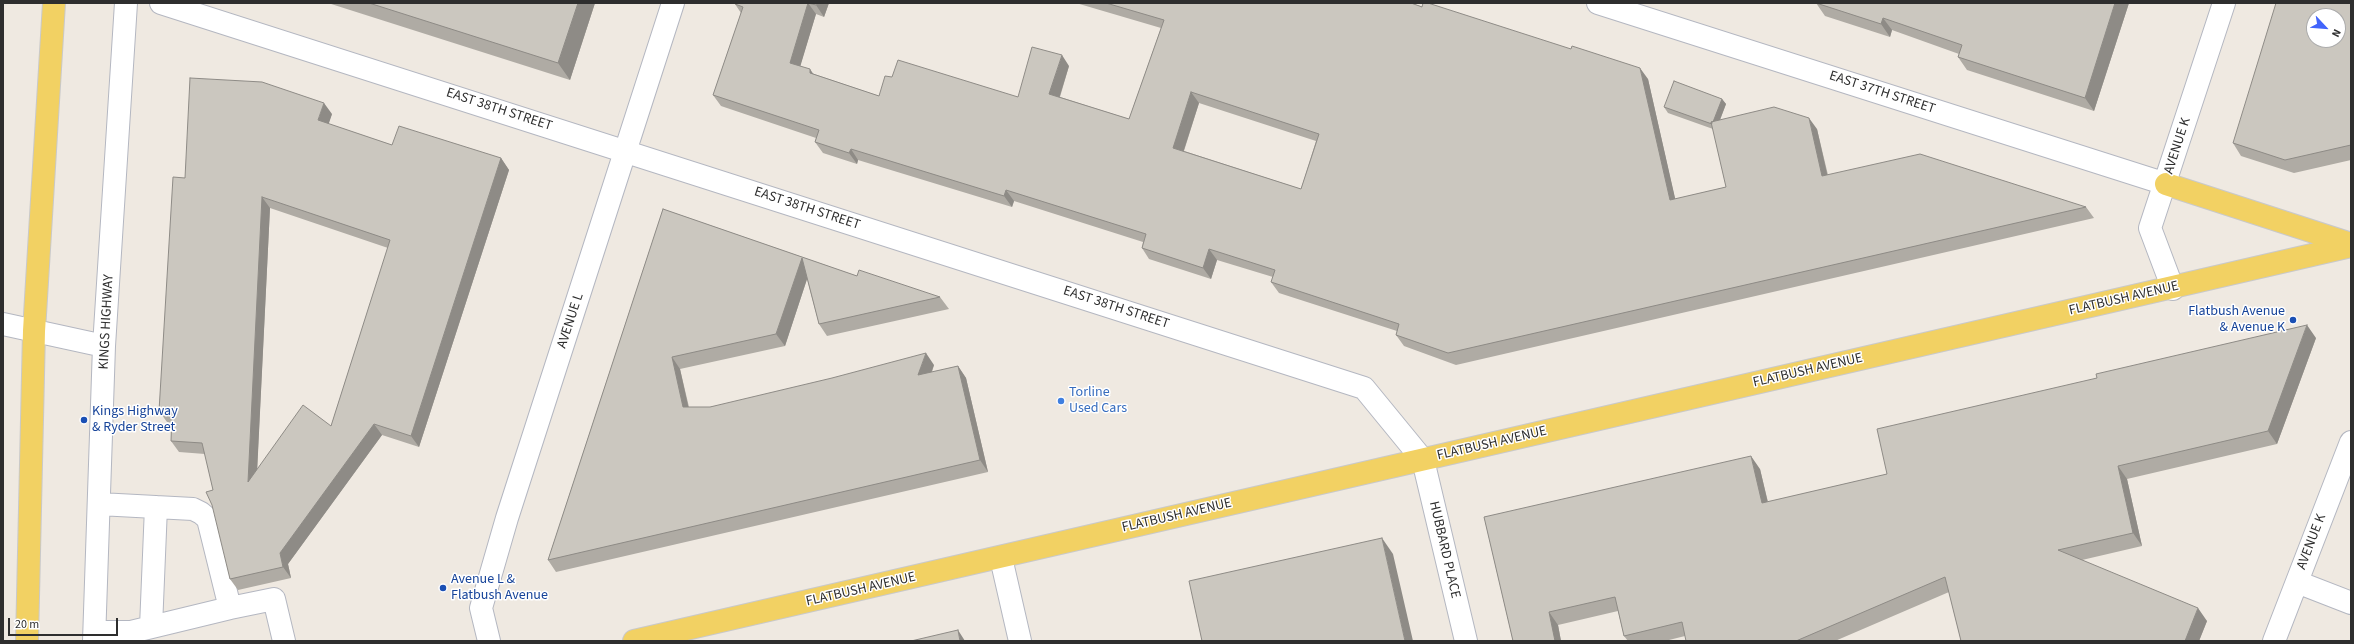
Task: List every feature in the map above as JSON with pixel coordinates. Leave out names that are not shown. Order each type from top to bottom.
[{"type":"main road","points":[[27,641],[34,331],[54,3]]},
{"type":"main road","points":[[2166,184],[2351,245]]},
{"type":"main road","name":"FLATBUSH AVENUE","points":[[634,641],[2173,289],[2351,245]]},
{"type":"street","name":"KINGS HIGHWAY","points":[[94,637],[104,346],[126,3]]},
{"type":"street","name":"EAST 38TH STREET","points":[[161,3],[1364,388],[1423,460]]},
{"type":"street","name":"AVENUE L","points":[[489,641],[481,608],[507,518],[673,3]]},
{"type":"street","name":"EAST 37TH STREET","points":[[1598,3],[2166,184]]},
{"type":"street","name":"AVENUE K","points":[[2173,289],[2150,228],[2166,184],[2224,3]]},
{"type":"street","points":[[3,324],[104,346]]},
{"type":"street","name":"AVENUE K","points":[[2274,641],[2351,442]]},
{"type":"street","name":"HUBBARD PLACE","points":[[1423,460],[1466,641]]},
{"type":"street","points":[[99,504],[193,509],[208,519],[230,608]]},
{"type":"street","points":[[151,627],[156,507]]},
{"type":"street","points":[[1001,558],[1020,641]]},
{"type":"street","points":[[2297,582],[2351,603]]},
{"type":"street","points":[[94,637],[131,632],[274,599],[284,641]]},
{"type":"building","points":[[369,3],[578,3],[558,63]]},
{"type":"building","points":[[808,3],[790,63],[810,69],[810,73],[879,96],[885,76],[892,77],[898,60],[1018,97],[1032,47],[1062,55],[1049,94],[1129,119],[1164,20],[1106,3],[1411,3],[1422,7],[1423,3],[1428,3],[1571,49],[1572,46],[1640,68],[1670,200],[1726,187],[1711,122],[1774,107],[1809,118],[1822,176],[1920,154],[2086,207],[1448,353],[1396,335],[1399,324],[1271,282],[1275,270],[1209,249],[1203,268],[1142,248],[1146,234],[1006,190],[1004,196],[851,149],[849,153],[815,142],[819,130],[713,95],[743,7],[735,4]],"holes":[[[1191,92],[1319,134],[1301,189],[1173,148]]]},
{"type":"building","points":[[1816,3],[2115,3],[2085,98],[1958,57],[1962,45],[1883,18],[1881,24]]},
{"type":"building","points":[[2276,3],[2351,3],[2351,145],[2285,160],[2233,143]]},
{"type":"building","points":[[190,78],[262,82],[324,103],[318,120],[392,145],[399,126],[501,158],[411,436],[374,424],[280,553],[283,567],[230,579],[212,505],[206,492],[213,490],[202,443],[171,441],[172,412],[159,411],[173,177],[185,178]],"holes":[[[262,197],[390,240],[331,426],[303,405],[248,482]]]},
{"type":"building","points":[[1674,81],[1722,99],[1713,122],[1711,122],[1712,124],[1664,107]]},
{"type":"building","points":[[663,209],[857,276],[859,270],[940,297],[819,324],[802,258],[776,334],[672,357],[683,407],[710,407],[832,378],[926,353],[918,375],[958,366],[980,460],[548,560]]},
{"type":"building","points":[[2307,325],[2268,431],[2118,466],[2133,533],[2058,550],[2198,608],[2185,641],[1961,641],[1945,577],[1796,641],[1686,641],[1682,622],[1624,636],[1615,597],[1549,612],[1555,641],[1513,641],[1484,517],[1751,456],[1762,503],[1887,474],[1877,429],[2097,378],[2096,374]]},
{"type":"building","points":[[1382,538],[1405,641],[1202,641],[1189,581]]},
{"type":"building","points":[[958,630],[960,641],[911,641]]},
{"type":"place","name":"Flatbush Avenue & Avenue K","points":[[2293,320]]},
{"type":"place","name":"Torline Used Cars","points":[[1061,401]]},
{"type":"place","name":"Kings Highway & Ryder Street","points":[[84,420]]},
{"type":"place","name":"Avenue L & Flatbush Avenue","points":[[443,588]]}]
